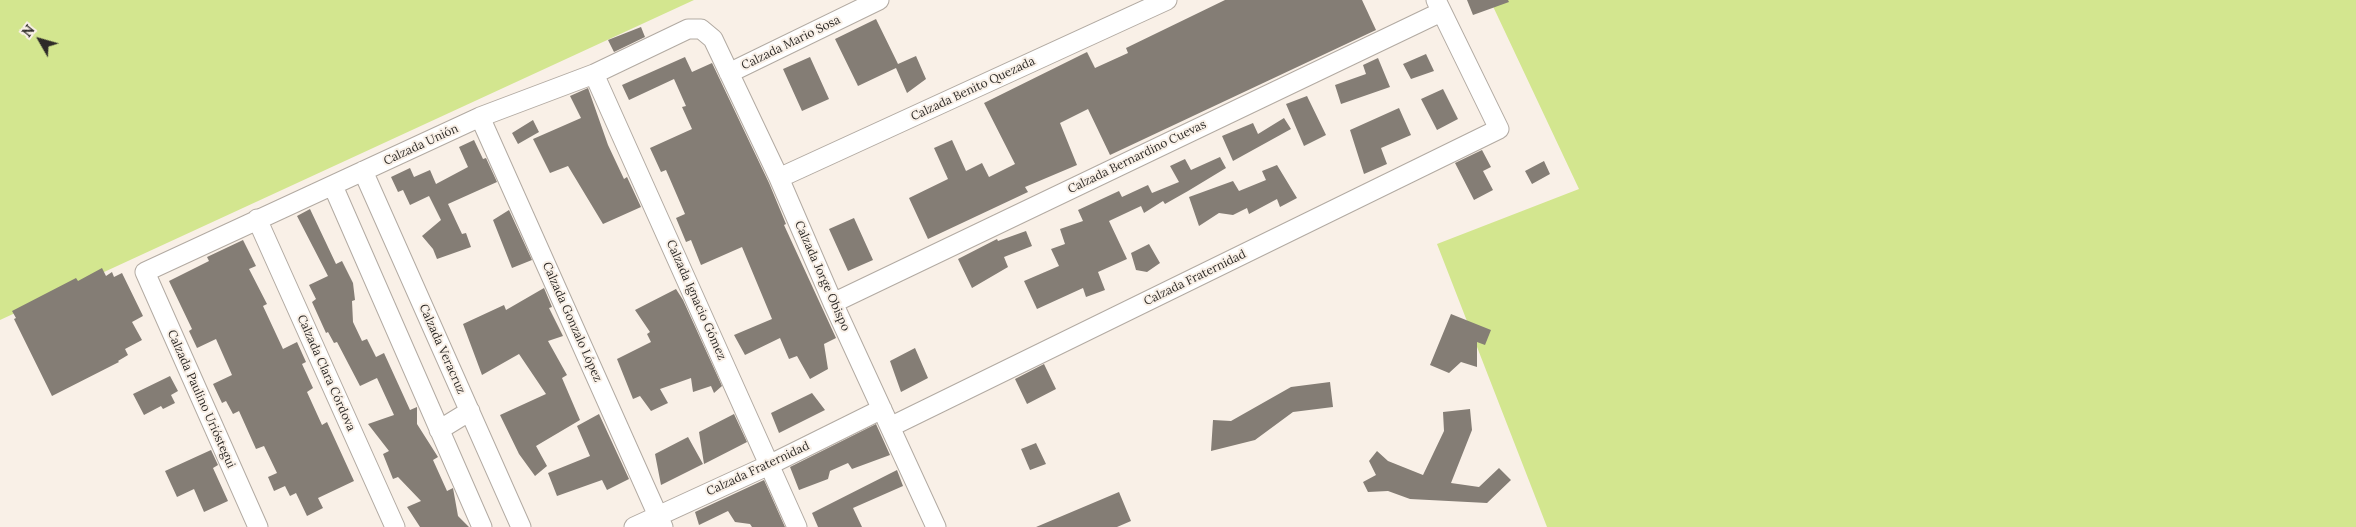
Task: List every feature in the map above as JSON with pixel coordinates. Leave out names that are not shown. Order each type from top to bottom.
[{"type":"street","name":"Calzada Mario Sosa","points":[[729,73],[879,0]]},
{"type":"street","name":"Calzada Benito Quezada","points":[[779,178],[1167,0]]},
{"type":"street","name":"Calzada Fraternidad","points":[[890,427],[1499,129],[1438,6]]},
{"type":"street","name":"Calzada Bernardino Cuevas","points":[[834,302],[1438,6]]},
{"type":"street","name":"Calzada Unión","points":[[144,272],[480,117],[594,74],[688,29],[701,29]]},
{"type":"street","name":"Calzada Jorge Obispo","points":[[701,29],[713,39],[779,178],[936,527]]},
{"type":"street","name":"Calzada Ignacio Gómez","points":[[594,74],[797,527]]},
{"type":"street","name":"Calzada Gonzalo López","points":[[480,117],[660,521]]},
{"type":"street","name":"Calzada Veracruz","points":[[363,171],[521,527]]},
{"type":"street","points":[[333,186],[482,527]]},
{"type":"street","name":"Calzada Clara Córdova","points":[[257,219],[395,527]]},
{"type":"street","name":"Calzada Paulino Urióstegui","points":[[144,272],[258,527]]},
{"type":"street","name":"Calzada Fraternidad","points":[[634,527],[660,521],[769,464],[882,409]]},
{"type":"street","points":[[439,430],[470,411]]},
{"type":"green space","points":[[0,0],[694,0],[0,320]]},
{"type":"green space","points":[[1490,0],[2356,0],[2356,527],[1547,527],[1437,244],[1579,189]]},
{"type":"building","points":[[1225,0],[1362,0],[1376,30],[1110,155],[1088,109],[1060,123],[1077,165],[1025,187],[1028,192],[928,239],[909,198],[948,179],[934,148],[952,140],[966,171],[982,163],[989,177],[1015,164],[984,103],[1087,52],[1095,68],[1128,53],[1126,48]]},
{"type":"building","points":[[1467,0],[1508,0],[1509,2],[1473,15]]},
{"type":"building","points":[[876,19],[898,64],[916,56],[926,79],[907,93],[896,68],[858,86],[835,39]]},
{"type":"building","points":[[641,27],[645,37],[614,52],[608,40]]},
{"type":"building","points":[[1426,54],[1434,71],[1411,79],[1403,64]]},
{"type":"building","points":[[685,57],[692,72],[712,63],[769,183],[786,224],[784,225],[836,338],[824,344],[828,369],[810,379],[797,356],[789,359],[780,338],[745,355],[734,335],[772,319],[742,247],[701,265],[691,240],[686,242],[676,218],[685,214],[666,170],[661,172],[650,148],[692,129],[682,107],[686,106],[674,79],[629,100],[622,85]]},
{"type":"building","points":[[810,57],[829,99],[802,111],[783,69]]},
{"type":"building","points":[[1378,58],[1390,87],[1341,104],[1335,85],[1366,74],[1363,65]]},
{"type":"building","points":[[588,88],[608,145],[624,179],[627,177],[641,207],[603,224],[568,166],[550,173],[533,139],[581,118],[570,96]]},
{"type":"building","points":[[1443,89],[1458,119],[1437,130],[1421,99]]},
{"type":"building","points":[[1307,96],[1326,135],[1304,146],[1286,104]]},
{"type":"building","points":[[1399,108],[1411,135],[1381,148],[1387,164],[1364,174],[1350,130]]},
{"type":"building","points":[[1284,118],[1291,129],[1233,161],[1222,136],[1253,123],[1258,134]]},
{"type":"building","points":[[533,120],[539,132],[518,144],[512,133]]},
{"type":"building","points":[[474,140],[483,159],[486,158],[497,182],[448,204],[462,234],[466,233],[471,247],[437,259],[433,249],[422,236],[441,220],[429,196],[410,205],[403,190],[398,192],[391,177],[410,168],[414,177],[430,170],[436,184],[468,167],[459,147]]},
{"type":"building","points":[[1482,150],[1491,167],[1483,171],[1493,190],[1474,200],[1455,163]]},
{"type":"building","points":[[1220,157],[1226,168],[1188,191],[1165,204],[1163,201],[1144,213],[1141,206],[1109,221],[1127,259],[1098,272],[1105,290],[1086,297],[1083,288],[1037,309],[1024,281],[1059,266],[1051,249],[1065,244],[1060,229],[1083,221],[1078,210],[1119,191],[1122,197],[1148,185],[1152,193],[1179,182],[1170,166],[1185,159],[1191,170]]},
{"type":"building","points":[[1544,161],[1550,174],[1532,184],[1525,171]]},
{"type":"building","points":[[1277,165],[1297,198],[1280,207],[1277,199],[1249,214],[1247,208],[1233,215],[1219,213],[1199,226],[1189,197],[1233,181],[1239,191],[1266,180],[1262,171]]},
{"type":"building","points":[[310,209],[336,264],[342,261],[353,283],[355,300],[352,301],[353,322],[362,341],[367,339],[376,357],[384,353],[410,410],[417,407],[417,424],[438,457],[433,460],[447,491],[453,488],[458,516],[469,527],[420,527],[407,507],[421,501],[398,477],[393,479],[383,454],[389,451],[368,424],[394,415],[377,378],[360,386],[337,342],[334,343],[328,332],[326,333],[312,302],[316,299],[309,285],[328,276],[297,216]]},
{"type":"building","points":[[509,210],[532,260],[512,268],[493,220]]},
{"type":"building","points":[[854,218],[873,260],[848,271],[829,229]]},
{"type":"building","points":[[1026,231],[1032,246],[1004,257],[1008,267],[972,288],[958,259],[997,239],[998,241]]},
{"type":"building","points":[[243,240],[256,266],[249,269],[267,304],[263,306],[283,349],[297,342],[306,362],[302,364],[313,388],[307,392],[322,425],[327,422],[354,481],[318,498],[323,508],[307,516],[296,493],[290,496],[285,486],[274,491],[268,477],[277,473],[264,446],[256,449],[239,411],[233,414],[226,401],[222,403],[213,384],[232,375],[216,339],[197,348],[189,331],[192,329],[169,281],[209,261],[207,257]]},
{"type":"building","points":[[1149,244],[1160,263],[1147,272],[1136,270],[1131,253]]},
{"type":"building","points":[[102,268],[106,276],[112,272],[114,277],[122,273],[143,316],[132,322],[142,340],[125,349],[128,355],[119,362],[52,396],[14,319],[16,318],[12,311],[76,278],[78,281]]},
{"type":"building","points":[[544,288],[552,307],[549,308],[563,336],[548,341],[567,375],[562,378],[580,420],[536,446],[547,466],[535,476],[519,454],[500,415],[546,394],[519,354],[482,375],[463,324],[504,305],[506,310]]},
{"type":"building","points":[[676,289],[683,300],[722,386],[714,393],[711,386],[693,392],[691,378],[660,389],[668,403],[651,411],[640,396],[633,399],[617,359],[651,342],[647,334],[650,332],[635,310]]},
{"type":"building","points":[[1451,314],[1491,330],[1485,345],[1477,342],[1477,367],[1461,362],[1449,373],[1430,365]]},
{"type":"building","points":[[915,348],[928,378],[901,392],[890,361]]},
{"type":"building","points":[[1044,364],[1056,389],[1027,404],[1015,379]]},
{"type":"building","points":[[170,376],[178,391],[171,395],[175,403],[163,409],[161,406],[144,415],[133,394]]},
{"type":"building","points":[[1330,382],[1333,407],[1293,412],[1255,440],[1211,451],[1213,420],[1231,421],[1291,387]]},
{"type":"building","points":[[812,393],[825,410],[779,433],[771,413]]},
{"type":"building","points":[[1470,409],[1472,430],[1451,483],[1479,487],[1499,468],[1511,480],[1487,503],[1410,499],[1388,491],[1368,492],[1363,482],[1376,475],[1369,461],[1377,451],[1388,461],[1423,475],[1444,431],[1443,412]]},
{"type":"building","points":[[599,414],[629,479],[607,490],[602,480],[557,496],[548,473],[590,456],[577,426]]},
{"type":"building","points":[[734,414],[747,442],[704,464],[699,432]]},
{"type":"building","points":[[876,424],[890,455],[852,469],[848,463],[830,471],[828,479],[799,490],[790,467]]},
{"type":"building","points":[[688,437],[703,464],[661,485],[655,454]]},
{"type":"building","points":[[1036,443],[1046,464],[1030,470],[1021,449]]},
{"type":"building","points":[[211,450],[218,465],[213,468],[228,501],[204,512],[194,489],[177,497],[165,471]]},
{"type":"building","points":[[897,470],[903,486],[853,508],[862,527],[818,527],[812,513]]},
{"type":"building","points":[[764,480],[785,527],[752,527],[750,524],[735,522],[728,511],[699,525],[695,512]]},
{"type":"building","points":[[1119,492],[1131,521],[1117,527],[1036,527]]}]
